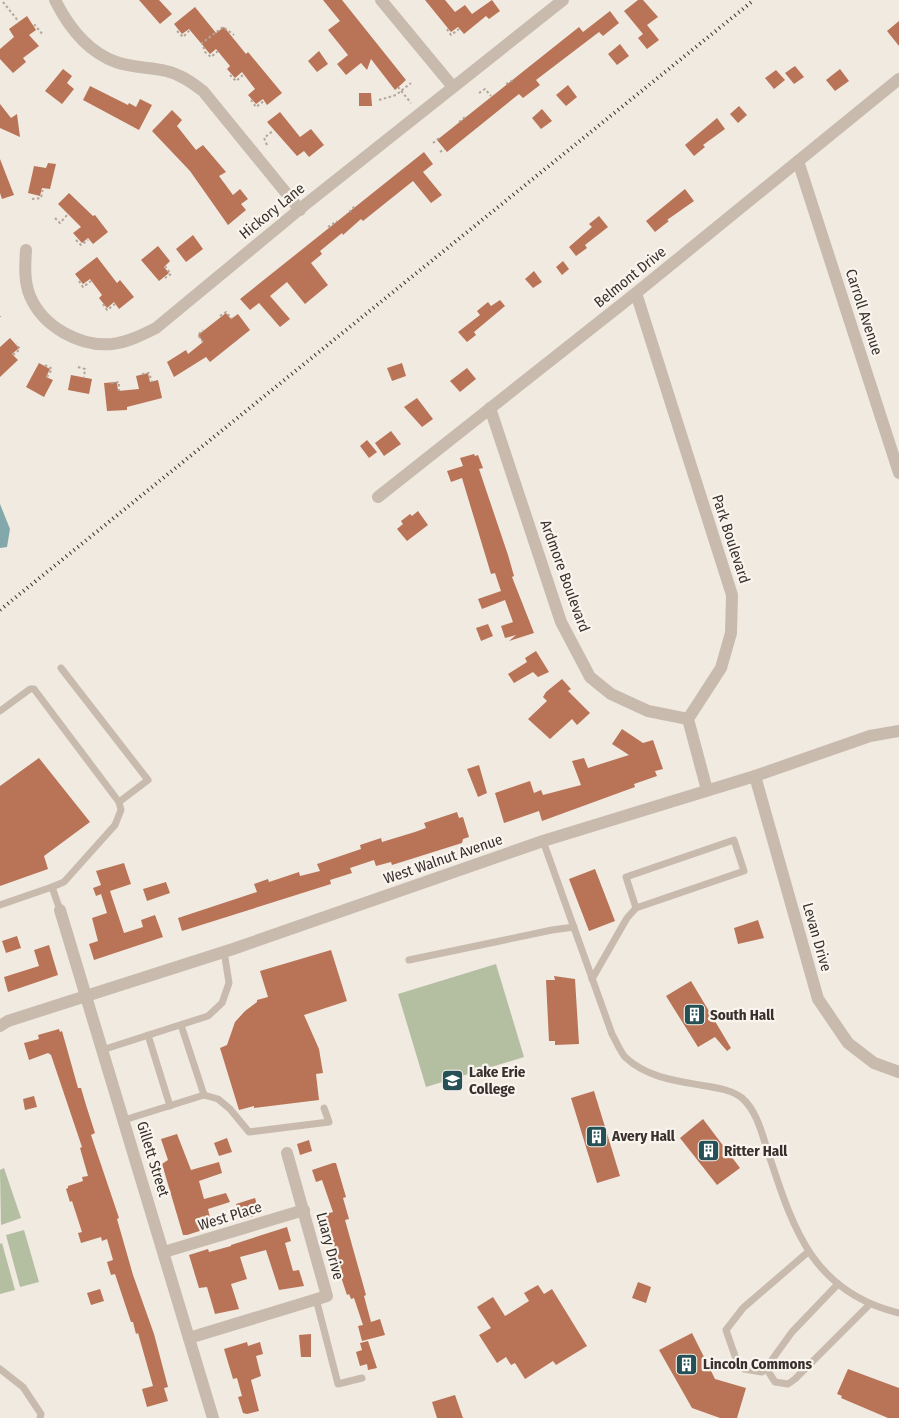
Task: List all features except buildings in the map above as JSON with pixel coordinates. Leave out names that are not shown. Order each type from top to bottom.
[{"type":"street","points":[[55,0],[84,42],[115,62],[166,71],[185,78],[203,91],[300,210]]},
{"type":"street","points":[[381,0],[453,87]]},
{"type":"street","name":"Hickory Lane","points":[[26,250],[25,268],[30,296],[54,326],[71,337],[90,344],[113,344],[134,339],[156,328],[300,210],[563,0]]},
{"type":"street","name":"Belmont Drive","points":[[378,497],[636,293],[899,79]]},
{"type":"street","name":"Carroll Avenue","points":[[798,161],[899,473]]},
{"type":"street","name":"Park Boulevard","points":[[636,293],[732,595],[731,633],[721,668],[688,719]]},
{"type":"street","name":"Ardmore Boulevard","points":[[490,408],[562,622],[590,677],[611,694],[648,711],[688,719]]},
{"type":"street","points":[[688,719],[706,790]]},
{"type":"street","name":"West Walnut Avenue","points":[[0,1026],[8,1021],[224,951],[543,841],[755,776],[870,736],[899,732]]},
{"type":"street","name":"Levan Drive","points":[[755,776],[818,999],[848,1043],[874,1063],[899,1072]]},
{"type":"street","name":"Gillett Street","points":[[60,910],[213,1418]]},
{"type":"street","name":"Luary Drive","points":[[189,1338],[327,1296],[287,1153]]},
{"type":"street","name":"West Place","points":[[164,1252],[304,1210]]},
{"type":"lane","points":[[61,668],[148,780],[119,802]]},
{"type":"lane","points":[[0,711],[30,689],[34,689],[119,802],[121,810],[115,825],[64,882],[0,905]]},
{"type":"lane","points":[[592,979],[627,918],[636,908],[744,871],[734,840],[626,877],[636,908]]},
{"type":"lane","points":[[543,841],[612,1034],[625,1056],[647,1072],[665,1079],[723,1089],[742,1098],[758,1120],[787,1210],[808,1252],[838,1284],[870,1304],[899,1313]]},
{"type":"lane","points":[[52,887],[60,910]]},
{"type":"lane","points":[[409,960],[574,927]]},
{"type":"lane","points":[[102,1050],[208,1016],[222,1003],[229,983],[224,951]]},
{"type":"lane","points":[[181,1025],[204,1095]]},
{"type":"lane","points":[[148,1035],[170,1106]]},
{"type":"lane","points":[[124,1120],[204,1095],[218,1099],[230,1109],[249,1132],[329,1122],[324,1108]]},
{"type":"lane","points":[[808,1252],[743,1308],[726,1330],[734,1356],[744,1369],[762,1372],[792,1332],[838,1284]]},
{"type":"lane","points":[[316,1299],[338,1384],[362,1378]]},
{"type":"lane","points":[[766,1368],[775,1382],[788,1384],[870,1304]]},
{"type":"lane","points":[[0,1369],[23,1387],[41,1414],[40,1418]]},
{"type":"path","points":[[2,2],[19,22]]},
{"type":"path","points":[[34,26],[43,35]]},
{"type":"path","points":[[218,51],[211,57],[205,52],[202,43],[223,27],[234,35]]},
{"type":"path","points":[[447,29],[452,35],[459,28]]},
{"type":"path","points":[[177,31],[183,37],[190,30]]},
{"type":"path","points":[[230,75],[236,81],[243,74]]},
{"type":"path","points":[[506,84],[514,77],[515,79]]},
{"type":"path","points":[[379,100],[396,95],[411,82]]},
{"type":"path","points":[[398,87],[410,104]]},
{"type":"path","points":[[479,93],[485,89],[490,96]]},
{"type":"path","points":[[251,100],[256,107],[264,101]]},
{"type":"path","points":[[459,122],[465,117]]},
{"type":"path","points":[[267,145],[264,138],[274,130]]},
{"type":"path","points":[[433,143],[440,138]]},
{"type":"path","points":[[440,152],[444,149]]},
{"type":"path","points":[[32,199],[41,198],[43,188]]},
{"type":"path","points":[[351,212],[350,210],[356,205]]},
{"type":"path","points":[[55,218],[60,223],[68,214]]},
{"type":"path","points":[[328,228],[337,221]]},
{"type":"path","points":[[76,240],[81,245],[88,240]]},
{"type":"path","points":[[165,266],[171,274],[165,278]]},
{"type":"path","points":[[79,281],[83,287],[91,280]]},
{"type":"path","points":[[102,304],[108,310],[115,304]]},
{"type":"path","points":[[220,316],[226,312],[232,319]]},
{"type":"path","points":[[203,330],[198,335],[203,342]]},
{"type":"path","points":[[13,355],[20,349],[16,344]]},
{"type":"path","points":[[45,365],[52,369],[47,377]]},
{"type":"path","points":[[78,367],[86,369],[84,377]]},
{"type":"path","points":[[142,374],[150,372],[152,382]]},
{"type":"path","points":[[111,383],[119,382],[119,391]]},
{"type":"green space","points":[[496,964],[524,1057],[426,1087],[398,994]]},
{"type":"green space","points":[[4,1168],[21,1218],[1,1225],[0,1170]]},
{"type":"green space","points":[[24,1230],[39,1282],[20,1287],[6,1235]]},
{"type":"green space","points":[[2,1243],[15,1290],[0,1294],[0,1244]]},
{"type":"water","points":[[0,504],[10,529],[7,547],[0,548]]},
{"type":"railway","points":[[0,610],[754,0]]},
{"type":"place","name":"South Hall","points":[[694,1015]]},
{"type":"place","name":"Lake Erie College","points":[[453,1081]]},
{"type":"place","name":"Avery Hall","points":[[596,1136]]},
{"type":"place","name":"Ritter Hall","points":[[708,1151]]},
{"type":"place","name":"Lincoln Commons","points":[[687,1364]]}]
